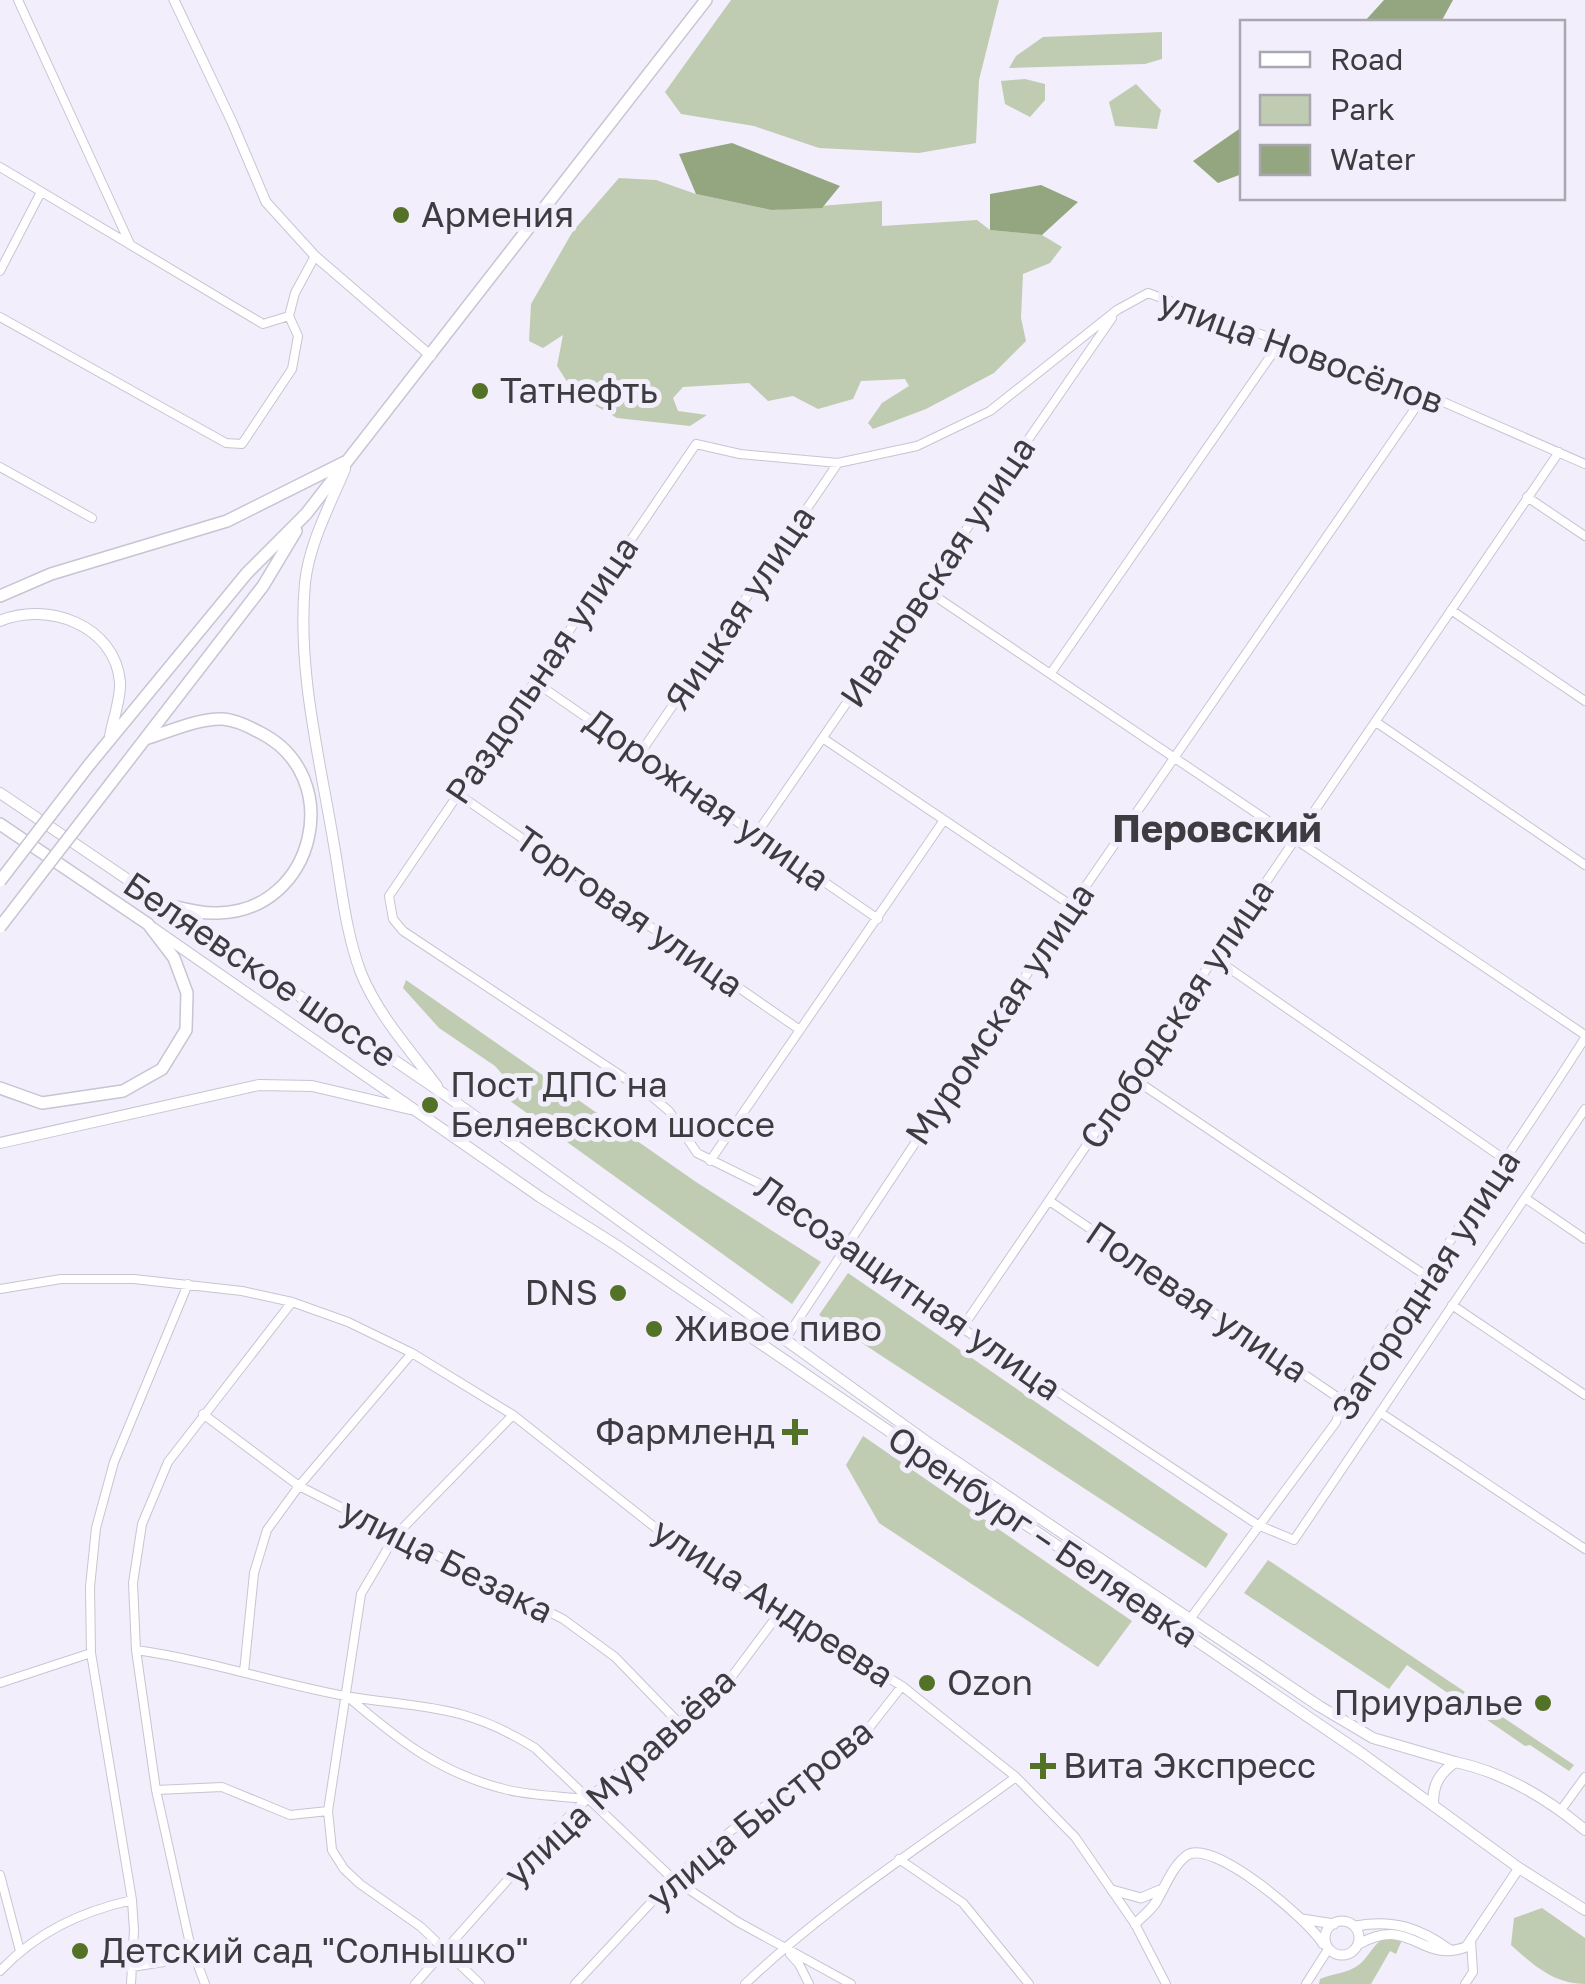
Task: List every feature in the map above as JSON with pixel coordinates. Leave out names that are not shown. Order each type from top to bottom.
[{"type":"main road","points":[[0,881],[110,736],[247,573],[306,514],[706,0]]},
{"type":"main road","points":[[0,596],[51,574],[227,522],[349,460]]},
{"type":"main road","points":[[349,460],[314,545],[306,579],[302,628],[312,714],[344,902],[360,971],[376,1005],[444,1094]]},
{"type":"main road","points":[[0,927],[262,586],[306,514]]},
{"type":"main road","points":[[0,621],[37,613],[66,617],[84,625],[110,653],[120,683],[110,736]]},
{"type":"main road","points":[[148,738],[201,722],[223,720],[244,724],[273,738],[297,764],[312,800],[308,846],[281,888],[258,904],[220,914],[164,904]]},
{"type":"main road","name":"Беляевское шоссе","points":[[0,793],[444,1094],[664,1254]]},
{"type":"main road","name":"Беляевское шоссе","points":[[0,824],[652,1270]]},
{"type":"main road","points":[[0,1088],[42,1103],[91,1098],[123,1090],[162,1069],[186,1030],[187,993],[174,958],[148,924]]},
{"type":"main road","points":[[0,1142],[259,1085],[312,1086],[350,1092],[420,1112]]},
{"type":"main road","name":"Оренбург – Беляевка","points":[[664,1254],[784,1341],[1319,1706],[1373,1738],[1473,1766],[1528,1790],[1562,1810],[1585,1830]]},
{"type":"main road","name":"Оренбург – Беляевка","points":[[652,1270],[1585,1910]]},
{"type":"main road","points":[[1433,1804],[1436,1782],[1455,1762]]},
{"type":"street","points":[[18,0],[130,244]]},
{"type":"street","points":[[174,0],[266,202],[314,256],[431,356]]},
{"type":"street","points":[[0,168],[263,324],[289,316]]},
{"type":"street","points":[[0,271],[40,192]]},
{"type":"street","points":[[100,227],[118,215]]},
{"type":"street","points":[[0,317],[226,443],[242,444],[292,369],[298,336],[289,316],[295,292],[314,256]]},
{"type":"street","name":"улица Новосёлов","points":[[696,444],[740,454],[838,464],[917,446],[990,411],[1117,310],[1148,293],[1424,394],[1585,464]]},
{"type":"street","name":"Ивановская улица","points":[[757,833],[1117,310]]},
{"type":"street","points":[[1051,674],[1280,341]]},
{"type":"street","name":"Муромская улица","points":[[784,1341],[1072,906],[1424,394]]},
{"type":"street","name":"Раздольная улица","points":[[388,896],[696,444]]},
{"type":"street","name":"Слободская улица","points":[[962,1328],[1559,452]]},
{"type":"street","name":"Яицкая улица","points":[[641,752],[838,464]]},
{"type":"street","points":[[0,466],[92,518]]},
{"type":"street","points":[[1527,497],[1585,536]]},
{"type":"street","points":[[926,590],[1296,837],[1585,1037]]},
{"type":"street","points":[[1451,610],[1585,701]]},
{"type":"street","name":"Дорожная улица","points":[[535,682],[878,919]]},
{"type":"street","points":[[1376,722],[1585,864]]},
{"type":"street","points":[[824,739],[1072,906]]},
{"type":"street","name":"Торговая улица","points":[[458,794],[800,1030]]},
{"type":"street","points":[[710,1161],[944,820]]},
{"type":"street","name":"Лесозащитная улица","points":[[388,896],[393,919],[403,930],[650,1095],[669,1111],[691,1148],[764,1186],[962,1328],[1258,1525]]},
{"type":"street","points":[[1213,958],[1507,1161]]},
{"type":"street","name":"Загородная улица","points":[[1190,1619],[1315,1454],[1336,1422],[1343,1401],[1424,1275],[1507,1161],[1585,1037]]},
{"type":"street","points":[[1134,1079],[1424,1275]]},
{"type":"street","points":[[1258,1525],[1294,1540],[1585,1108]]},
{"type":"street","points":[[1525,1198],[1585,1239]]},
{"type":"street","name":"Полевая улица","points":[[1050,1202],[1343,1401]]},
{"type":"street","name":"улица Андреева","points":[[0,1289],[61,1279],[188,1284],[292,1302],[348,1322],[412,1353],[513,1415],[700,1563],[902,1686],[1016,1777],[1075,1838],[1135,1924],[1166,1984]]},
{"type":"street","points":[[131,1984],[132,1900],[91,1653],[90,1587],[96,1528],[114,1462],[188,1284]]},
{"type":"street","points":[[205,1984],[195,1957],[156,1790],[136,1650],[133,1583],[142,1524],[168,1462],[292,1302]]},
{"type":"street","points":[[1452,1305],[1585,1395]]},
{"type":"street","points":[[244,1672],[258,1558],[267,1530],[299,1486],[412,1353]]},
{"type":"street","points":[[1382,1413],[1585,1549]]},
{"type":"street","name":"улица Безака","points":[[202,1414],[299,1486],[564,1619],[615,1657],[679,1723]]},
{"type":"street","points":[[480,1984],[446,1948],[344,1869],[332,1850],[328,1812],[361,1594],[395,1536],[513,1415]]},
{"type":"street","name":"улица Муравьёва","points":[[415,1984],[537,1847],[587,1799],[727,1683],[780,1612]]},
{"type":"street","points":[[136,1650],[347,1696],[421,1704],[479,1718],[535,1748],[673,1879],[783,1948],[816,1962],[851,1984]]},
{"type":"street","points":[[0,1683],[91,1653]]},
{"type":"street","name":"улица Быстрова","points":[[575,1984],[673,1879],[732,1830],[865,1733],[902,1686]]},
{"type":"street","points":[[347,1696],[401,1742],[451,1772],[510,1790],[587,1799]]},
{"type":"street","points":[[745,1984],[783,1948],[899,1859],[1016,1777]]},
{"type":"street","points":[[1562,1810],[1585,1777]]},
{"type":"street","points":[[156,1790],[222,1787],[290,1816],[328,1812]]},
{"type":"street","points":[[1135,1924],[1155,1904],[1186,1855],[1198,1851],[1210,1853],[1302,1919],[1315,1930],[1325,1947],[1344,1954],[1378,1934],[1389,1933],[1433,1950],[1450,1950],[1466,1947],[1472,1940],[1519,1868]]},
{"type":"street","points":[[899,1859],[963,1903],[1029,1984]]},
{"type":"street","points":[[0,1875],[20,1951]]},
{"type":"street","points":[[1112,1890],[1140,1898],[1162,1888]]},
{"type":"street","points":[[0,1971],[20,1951],[58,1925],[97,1907],[132,1900]]},
{"type":"street","points":[[1302,1919],[1356,1926],[1390,1922],[1437,1940],[1450,1950]]},
{"type":"street","points":[[1306,1984],[1325,1947],[1328,1928],[1334,1924]]},
{"type":"street","points":[[1356,1926],[1359,1944]]},
{"type":"street","points":[[1465,1984],[1473,1972],[1472,1940]]},
{"type":"street","points":[[783,1948],[799,1964],[809,1984]]},
{"type":"street","points":[[132,1967],[195,1957]]},
{"type":"green space","points":[[731,0],[999,0],[979,80],[976,143],[919,153],[819,148],[754,126],[681,114],[665,92]]},
{"type":"green space","points":[[1162,32],[1162,59],[1145,64],[1009,68],[1016,56],[1043,37]]},
{"type":"green space","points":[[1025,79],[1045,84],[1045,100],[1030,117],[1005,104],[1001,81]]},
{"type":"green space","points":[[1136,84],[1161,110],[1157,129],[1115,126],[1109,102]]},
{"type":"green space","points":[[619,178],[656,180],[696,194],[771,210],[882,201],[882,226],[977,220],[990,230],[1042,235],[1062,247],[1050,263],[1023,274],[1021,318],[1026,341],[994,373],[926,409],[873,429],[868,423],[882,403],[909,386],[905,379],[861,381],[853,399],[818,409],[793,396],[768,401],[749,383],[683,387],[673,398],[678,411],[707,415],[690,426],[617,418],[575,394],[557,366],[563,335],[543,348],[529,341],[531,304],[573,231]]},
{"type":"green space","points":[[406,980],[696,1182],[821,1262],[792,1304],[503,1096],[509,1082],[495,1066],[439,1028],[403,988]]},
{"type":"green space","points":[[848,1273],[1228,1534],[1206,1568],[819,1315]]},
{"type":"green space","points":[[863,1436],[1132,1621],[1098,1667],[879,1523],[846,1465]]},
{"type":"green space","points":[[1268,1560],[1574,1765],[1569,1771],[1530,1745],[1525,1746],[1407,1665],[1389,1689],[1244,1593]]},
{"type":"green space","points":[[1542,1908],[1585,1938],[1585,1984],[1554,1977],[1511,1945],[1514,1918]]},
{"type":"green space","points":[[1383,1939],[1402,1940],[1396,1954],[1390,1951],[1371,1984],[1319,1984],[1320,1979],[1360,1964]]},
{"type":"water","points":[[1384,0],[1453,0],[1442,20],[1366,20]]},
{"type":"water","points":[[1240,128],[1240,175],[1218,183],[1193,161]]},
{"type":"water","points":[[732,143],[840,186],[822,208],[771,210],[696,194],[679,154]]},
{"type":"water","points":[[1041,185],[1078,202],[1042,235],[990,230],[990,194]]},
{"type":"place","name":"Армения","points":[[401,215]]},
{"type":"place","name":"Татнефть","points":[[480,391]]},
{"type":"place","name":"Пост ДПС на Беляевском шоссе","points":[[430,1105]]},
{"type":"place","name":"DNS","points":[[618,1293]]},
{"type":"place","name":"Живое пиво","points":[[654,1329]]},
{"type":"place","name":"Фармленд","points":[[795,1432]]},
{"type":"place","name":"Ozon","points":[[927,1683]]},
{"type":"place","name":"Приуралье","points":[[1543,1703]]},
{"type":"place","name":"Вита Экспресс","points":[[1043,1766]]},
{"type":"place","name":"Детский сад \"Солнышко\"","points":[[80,1951]]},
{"type":"district","name":"Перовский","points":[[1217,829]]}]
